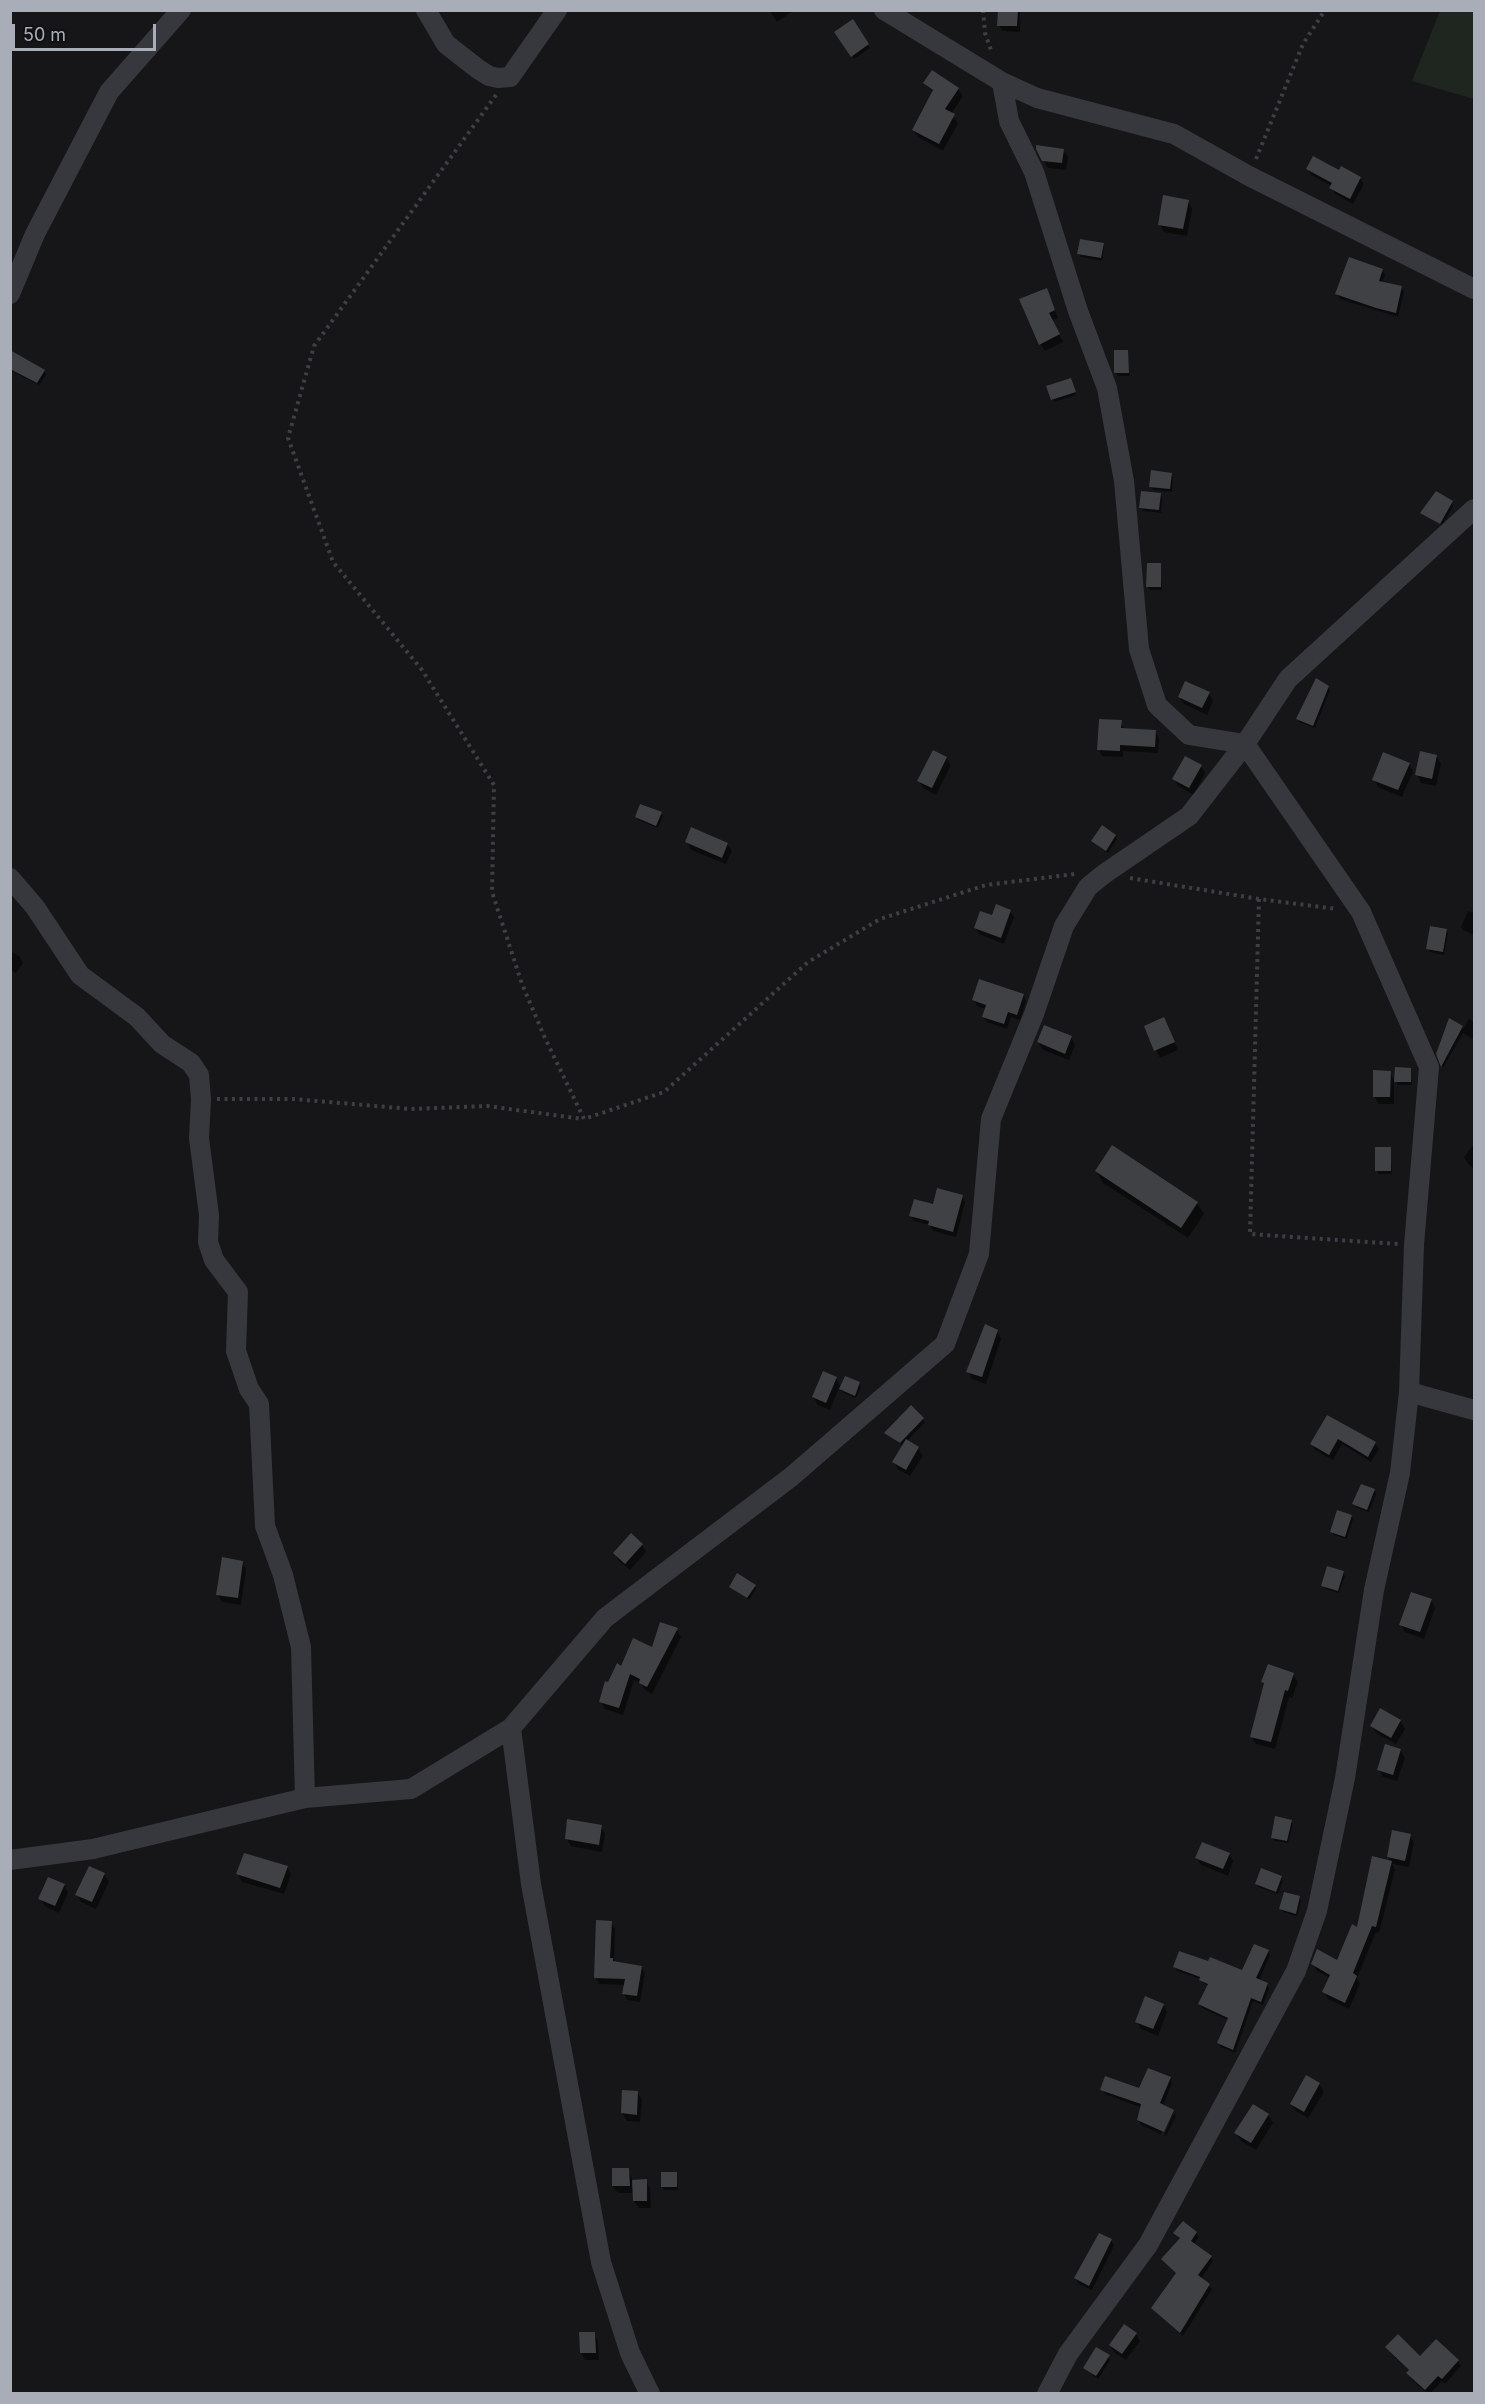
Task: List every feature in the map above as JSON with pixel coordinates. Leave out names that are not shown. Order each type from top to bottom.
[{"type":"street","points":[[10,294],[35,234],[109,92],[181,10]]},
{"type":"street","points":[[426,10],[446,44],[489,76],[510,77],[557,10]]},
{"type":"street","points":[[884,10],[1002,82],[1037,98],[1174,134],[1249,176],[1474,289]]},
{"type":"street","points":[[1002,82],[1009,121],[1034,172],[1078,312],[1107,388],[1124,482],[1139,649],[1156,705],[1189,735],[1245,744],[1361,912],[1429,1067],[1414,1245],[1409,1392],[1400,1473],[1374,1590],[1341,1797],[1317,1911],[1296,1971],[1148,2245],[1068,2354],[1047,2394]]},
{"type":"street","points":[[10,1860],[93,1849],[304,1798],[411,1789],[511,1728],[605,1618],[791,1477],[945,1344],[979,1254],[990,1119],[1034,1014],[1064,926],[1088,887],[1189,816],[1245,744],[1288,679],[1474,509]]},
{"type":"street","points":[[10,878],[34,907],[80,975],[137,1017],[162,1044],[192,1063],[200,1075],[199,1138],[209,1215],[208,1242],[214,1260],[238,1292],[236,1351],[249,1389],[259,1404],[266,1526],[283,1575],[301,1647],[304,1798]]},
{"type":"street","points":[[1409,1392],[1474,1410]]},
{"type":"street","points":[[511,1728],[531,1884],[601,2262],[630,2353],[650,2394]]},
{"type":"path","points":[[983,10],[985,33],[1002,82]]},
{"type":"path","points":[[1249,176],[1303,44],[1324,10]]},
{"type":"path","points":[[510,77],[314,346],[288,438],[333,562],[422,670],[494,785],[492,892],[522,984],[584,1119]]},
{"type":"path","points":[[201,1099],[293,1098],[411,1109],[487,1106],[584,1119],[664,1092],[808,962],[880,919],[986,885],[1062,874],[1104,874],[1259,899],[1361,912]]},
{"type":"path","points":[[1259,899],[1250,1234],[1414,1245]]},
{"type":"shaded area","points":[[1440,11],[1474,11],[1474,99],[1412,81]]},
{"type":"building","points":[[998,10],[1018,10],[1017,26],[997,26]]},
{"type":"building","points":[[853,19],[869,44],[851,57],[834,32]]},
{"type":"building","points":[[932,70],[959,88],[945,109],[955,114],[939,144],[912,130],[933,90],[923,83]]},
{"type":"building","points":[[1036,145],[1064,149],[1062,163],[1042,161]]},
{"type":"building","points":[[1313,156],[1339,170],[1341,166],[1361,177],[1350,199],[1329,188],[1332,183],[1306,169]]},
{"type":"building","points":[[1163,195],[1189,200],[1183,229],[1158,225]]},
{"type":"building","points":[[1080,239],[1104,243],[1101,258],[1077,254]]},
{"type":"building","points":[[1349,257],[1383,269],[1379,281],[1402,286],[1396,313],[1335,294]]},
{"type":"building","points":[[1047,288],[1055,310],[1049,313],[1060,334],[1039,345],[1019,299]]},
{"type":"building","points":[[10,350],[45,370],[37,383],[10,369]]},
{"type":"building","points":[[1114,350],[1128,350],[1129,373],[1114,373]]},
{"type":"building","points":[[1071,378],[1076,392],[1051,400],[1046,386]]},
{"type":"building","points":[[1151,470],[1172,473],[1170,489],[1149,487]]},
{"type":"building","points":[[1141,491],[1161,493],[1159,510],[1139,508]]},
{"type":"building","points":[[1436,491],[1453,501],[1440,524],[1420,513]]},
{"type":"building","points":[[1147,563],[1161,563],[1161,587],[1146,587]]},
{"type":"building","points":[[1316,678],[1329,686],[1313,726],[1296,719]]},
{"type":"building","points":[[1185,681],[1210,692],[1202,708],[1178,697]]},
{"type":"building","points":[[1099,719],[1122,720],[1121,728],[1156,730],[1155,747],[1120,745],[1120,751],[1097,750]]},
{"type":"building","points":[[933,750],[947,757],[932,788],[917,781]]},
{"type":"building","points":[[1420,751],[1437,755],[1432,779],[1415,775]]},
{"type":"building","points":[[1383,752],[1410,763],[1398,790],[1372,780]]},
{"type":"building","points":[[1185,756],[1202,765],[1189,788],[1172,779]]},
{"type":"building","points":[[640,804],[662,812],[656,826],[635,817]]},
{"type":"building","points":[[1102,825],[1116,835],[1106,851],[1091,841]]},
{"type":"building","points":[[691,827],[728,843],[722,858],[685,842]]},
{"type":"building","points":[[996,904],[1011,910],[1001,938],[974,928],[980,911],[992,915]]},
{"type":"building","points":[[1430,926],[1447,929],[1443,952],[1426,949]]},
{"type":"building","points":[[979,979],[1024,994],[1017,1015],[1008,1012],[1004,1024],[982,1017],[986,1005],[972,1000]]},
{"type":"building","points":[[1164,1017],[1175,1042],[1154,1051],[1144,1026]]},
{"type":"building","points":[[1449,1018],[1463,1026],[1441,1067],[1436,1054]]},
{"type":"building","points":[[1044,1025],[1072,1036],[1065,1054],[1037,1042]]},
{"type":"building","points":[[1395,1067],[1411,1068],[1411,1082],[1394,1082]]},
{"type":"building","points":[[1373,1070],[1391,1071],[1390,1097],[1373,1097]]},
{"type":"building","points":[[1112,1145],[1198,1202],[1181,1228],[1095,1171]]},
{"type":"building","points":[[1375,1147],[1391,1147],[1391,1171],[1375,1171]]},
{"type":"building","points":[[937,1188],[963,1195],[953,1232],[928,1225],[929,1221],[909,1216],[914,1199],[933,1204]]},
{"type":"building","points":[[985,1324],[998,1330],[982,1377],[966,1372]]},
{"type":"building","points":[[823,1371],[837,1377],[826,1403],[812,1397]]},
{"type":"building","points":[[845,1376],[860,1382],[855,1396],[839,1389]]},
{"type":"building","points":[[911,1405],[924,1418],[900,1443],[884,1433]]},
{"type":"building","points":[[1327,1415],[1376,1442],[1368,1457],[1338,1439],[1329,1455],[1310,1444]]},
{"type":"building","points":[[906,1439],[919,1447],[906,1470],[892,1462]]},
{"type":"building","points":[[1361,1484],[1375,1489],[1367,1510],[1352,1504]]},
{"type":"building","points":[[1337,1510],[1352,1515],[1345,1537],[1330,1532]]},
{"type":"building","points":[[631,1533],[643,1544],[625,1564],[613,1553]]},
{"type":"building","points":[[222,1557],[243,1561],[238,1598],[216,1595]]},
{"type":"building","points":[[1327,1566],[1344,1571],[1338,1591],[1321,1586]]},
{"type":"building","points":[[737,1573],[756,1585],[747,1598],[729,1587]]},
{"type":"building","points":[[1411,1592],[1432,1599],[1420,1632],[1399,1625]]},
{"type":"building","points":[[660,1622],[678,1628],[647,1687],[639,1683],[640,1679],[630,1674],[619,1708],[599,1702],[605,1681],[608,1682],[617,1663],[621,1666],[633,1638],[652,1647]]},
{"type":"building","points":[[1268,1664],[1294,1673],[1288,1691],[1285,1690],[1271,1742],[1250,1737],[1264,1683],[1261,1682]]},
{"type":"building","points":[[1380,1708],[1401,1720],[1391,1738],[1370,1726]]},
{"type":"building","points":[[1385,1744],[1401,1749],[1393,1775],[1377,1770]]},
{"type":"building","points":[[1275,1816],[1292,1820],[1287,1841],[1271,1838]]},
{"type":"building","points":[[567,1819],[602,1825],[599,1845],[565,1839]]},
{"type":"building","points":[[1392,1830],[1411,1834],[1405,1861],[1387,1857]]},
{"type":"building","points":[[1202,1842],[1230,1853],[1223,1869],[1195,1858]]},
{"type":"building","points":[[244,1853],[288,1866],[280,1888],[236,1874]]},
{"type":"building","points":[[1372,1856],[1392,1861],[1376,1927],[1372,1926],[1353,1973],[1357,1976],[1345,2003],[1322,1992],[1330,1975],[1311,1964],[1317,1949],[1337,1960],[1352,1924],[1357,1927]]},
{"type":"building","points":[[89,1866],[105,1873],[92,1902],[75,1895]]},
{"type":"building","points":[[1261,1868],[1282,1876],[1276,1892],[1255,1884]]},
{"type":"building","points":[[48,1877],[65,1884],[55,1906],[38,1899]]},
{"type":"building","points":[[1284,1892],[1300,1896],[1296,1914],[1279,1909]]},
{"type":"building","points":[[596,1920],[612,1921],[610,1958],[613,1958],[613,1961],[642,1966],[637,1996],[622,1994],[625,1979],[594,1978]]},
{"type":"building","points":[[1254,1944],[1269,1950],[1256,1978],[1268,1983],[1261,2002],[1251,1998],[1233,2050],[1217,2043],[1228,2018],[1198,2004],[1208,1984],[1199,1980],[1200,1977],[1173,1967],[1179,1951],[1208,1961],[1210,1957],[1242,1970]]},
{"type":"building","points":[[1145,1996],[1164,2004],[1153,2029],[1135,2022]]},
{"type":"building","points":[[1148,2068],[1171,2077],[1160,2103],[1174,2110],[1164,2132],[1137,2120],[1141,2104],[1100,2090],[1105,2076],[1139,2088]]},
{"type":"building","points":[[1306,2075],[1320,2083],[1304,2112],[1290,2104]]},
{"type":"building","points":[[622,2090],[638,2091],[637,2115],[621,2113]]},
{"type":"building","points":[[1253,2104],[1269,2114],[1251,2143],[1234,2133]]},
{"type":"building","points":[[612,2168],[629,2168],[630,2186],[612,2186]]},
{"type":"building","points":[[661,2172],[677,2172],[677,2187],[661,2187]]},
{"type":"building","points":[[647,2179],[647,2201],[633,2201],[632,2180]]},
{"type":"building","points":[[1183,2221],[1197,2232],[1191,2241],[1212,2256],[1198,2275],[1210,2284],[1180,2333],[1151,2308],[1176,2273],[1161,2259],[1180,2238],[1173,2233]]},
{"type":"building","points":[[1099,2233],[1112,2239],[1089,2286],[1074,2278]]},
{"type":"building","points":[[1124,2324],[1137,2333],[1122,2354],[1109,2345]]},
{"type":"building","points":[[579,2332],[595,2332],[596,2353],[580,2353]]},
{"type":"building","points":[[1398,2334],[1420,2356],[1436,2339],[1459,2360],[1442,2379],[1438,2376],[1425,2390],[1406,2373],[1409,2370],[1385,2347]]},
{"type":"building","points":[[1096,2347],[1110,2355],[1096,2376],[1083,2368]]}]
